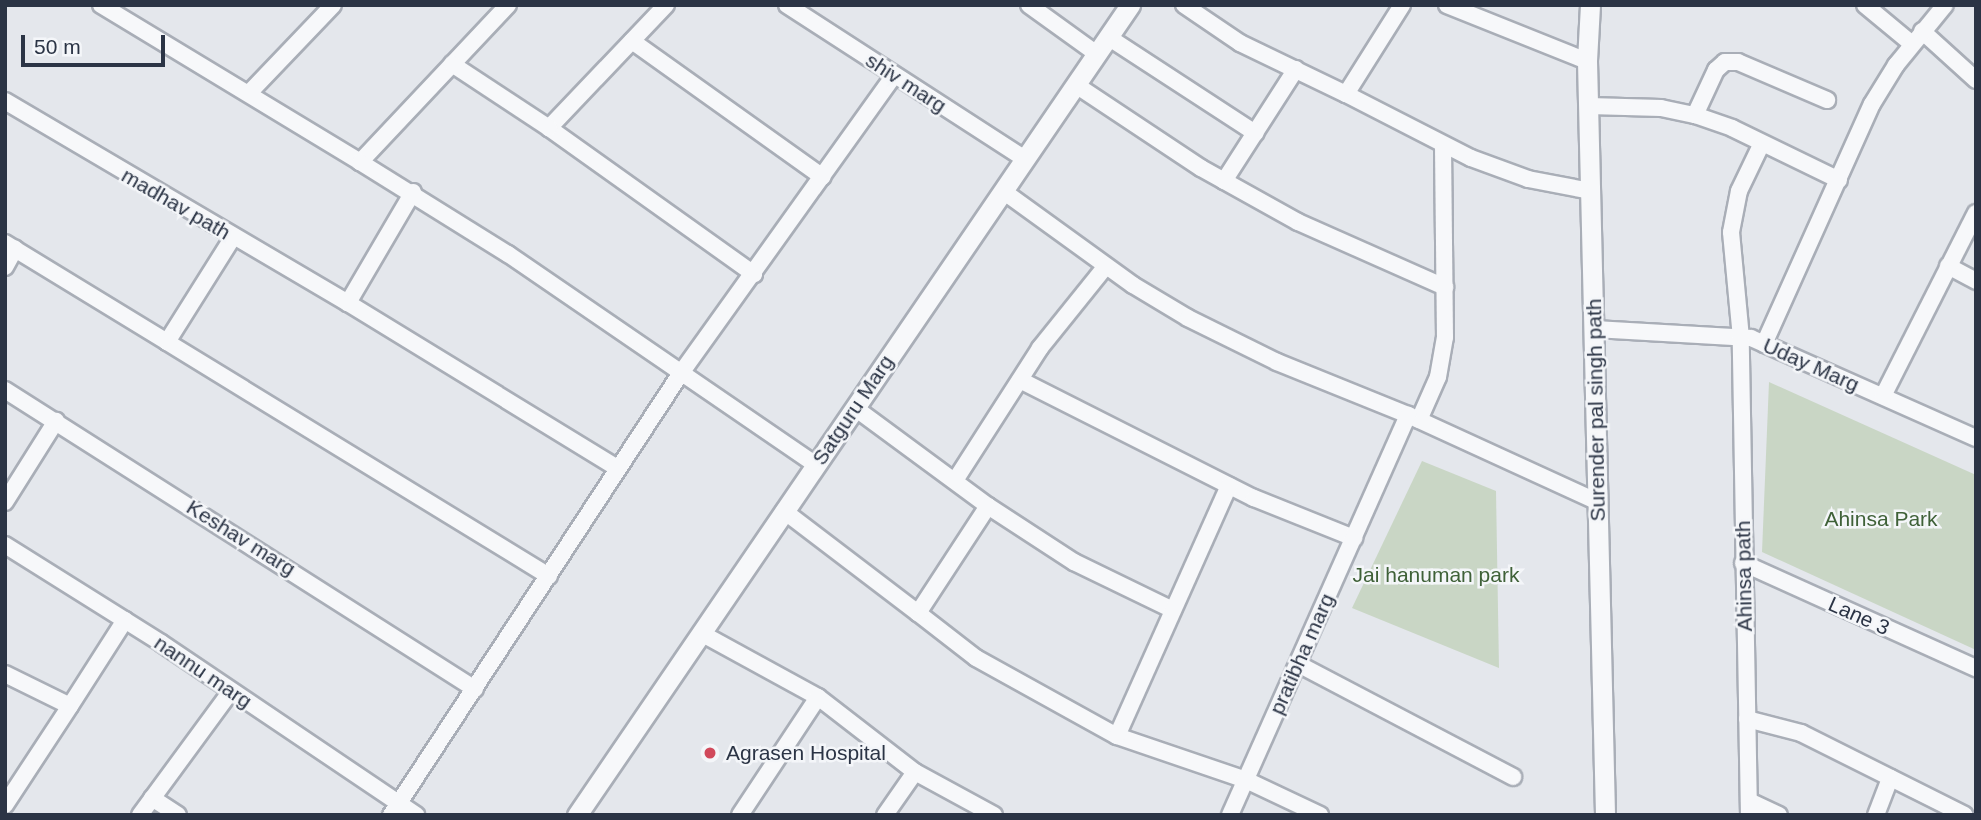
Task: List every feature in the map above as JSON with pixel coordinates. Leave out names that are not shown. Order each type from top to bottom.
[{"type":"street","points":[[101,5],[413,192],[816,466]]},
{"type":"street","points":[[250,92],[332,5]]},
{"type":"street","points":[[360,162],[508,5]]},
{"type":"street","points":[[549,128],[666,5]]},
{"type":"street","name":"shiv marg","points":[[787,5],[1025,159]]},
{"type":"street","points":[[1029,5],[1097,54]]},
{"type":"street","name":"Satguru Marg","points":[[577,815],[1130,5]]},
{"type":"street","points":[[1184,5],[1240,43],[1346,94],[1443,146],[1528,179],[1591,191]]},
{"type":"street","points":[[1346,94],[1402,5]]},
{"type":"street","points":[[1447,5],[1587,61]]},
{"type":"street","name":"Surender pal singh path","points":[[1590,5],[1587,61],[1605,815]]},
{"type":"street","points":[[1865,5],[1976,80]]},
{"type":"street","points":[[1764,344],[1872,104],[1917,38],[1945,5]]},
{"type":"street","points":[[1108,37],[1255,133]]},
{"type":"street","points":[[632,41],[823,177]]},
{"type":"street","points":[[1695,115],[1716,70],[1725,62],[1738,62],[1827,100]]},
{"type":"street","points":[[452,64],[549,128],[754,274]]},
{"type":"street","points":[[1224,181],[1296,69]]},
{"type":"street","points":[[395,809],[681,373],[894,75]]},
{"type":"street","points":[[1076,85],[1224,181],[1354,250],[1445,287]]},
{"type":"street","name":"madhav path","points":[[5,101],[348,303],[617,468]]},
{"type":"street","points":[[1589,106],[1661,108],[1695,115],[1839,180]]},
{"type":"street","name":"Ahinsa path","points":[[1749,808],[1741,338],[1731,232],[1740,191],[1762,143]]},
{"type":"street","name":"pratibha marg","points":[[1230,815],[1354,538],[1414,418],[1438,377],[1445,337],[1443,146]]},
{"type":"street","points":[[1003,191],[1106,266],[1188,318],[1277,362],[1414,418],[1598,502]]},
{"type":"street","points":[[348,303],[413,192]]},
{"type":"street","points":[[1882,396],[1976,213]]},
{"type":"street","points":[[167,342],[233,237]]},
{"type":"street","points":[[5,267],[10,246],[549,576]]},
{"type":"street","points":[[956,479],[1020,380],[1106,266]]},
{"type":"street","points":[[1948,267],[1976,281]]},
{"type":"street","name":"Uday Marg","points":[[1594,329],[1741,338],[1764,344],[1976,438]]},
{"type":"street","points":[[1020,380],[1229,486],[1354,538]]},
{"type":"street","name":"Keshav marg","points":[[5,390],[475,689]]},
{"type":"street","points":[[855,408],[956,479],[988,506],[1074,562],[1171,609]]},
{"type":"street","points":[[5,502],[56,421]]},
{"type":"street","points":[[1117,736],[1171,609],[1229,486]]},
{"type":"street","points":[[918,613],[988,506]]},
{"type":"street","points":[[784,511],[976,658],[1117,736],[1246,780],[1320,815]]},
{"type":"street","name":"nannu marg","points":[[5,545],[125,620],[231,691],[395,809],[416,815]]},
{"type":"street","name":"Lane 3","points":[[1743,564],[1976,668]]},
{"type":"street","points":[[5,805],[125,620]]},
{"type":"street","points":[[701,634],[818,697],[915,772],[994,815]]},
{"type":"street","points":[[1298,664],[1513,777]]},
{"type":"street","points":[[5,674],[71,706]]},
{"type":"street","points":[[140,815],[231,691]]},
{"type":"street","points":[[740,815],[818,697]]},
{"type":"street","points":[[1747,719],[1801,733],[1965,815]]},
{"type":"street","points":[[885,815],[915,772]]},
{"type":"street","points":[[1876,815],[1890,778]]},
{"type":"street","points":[[152,798],[177,815]]},
{"type":"street","points":[[1749,808],[1780,815]]},
{"type":"green space","name":"Ahinsa Park","points":[[1769,382],[1976,475],[1976,650],[1762,552]]},
{"type":"green space","name":"Jai hanuman park","points":[[1422,461],[1496,491],[1499,668],[1352,608]]},
{"type":"place","name":"Agrasen Hospital","points":[[710,753]]}]
